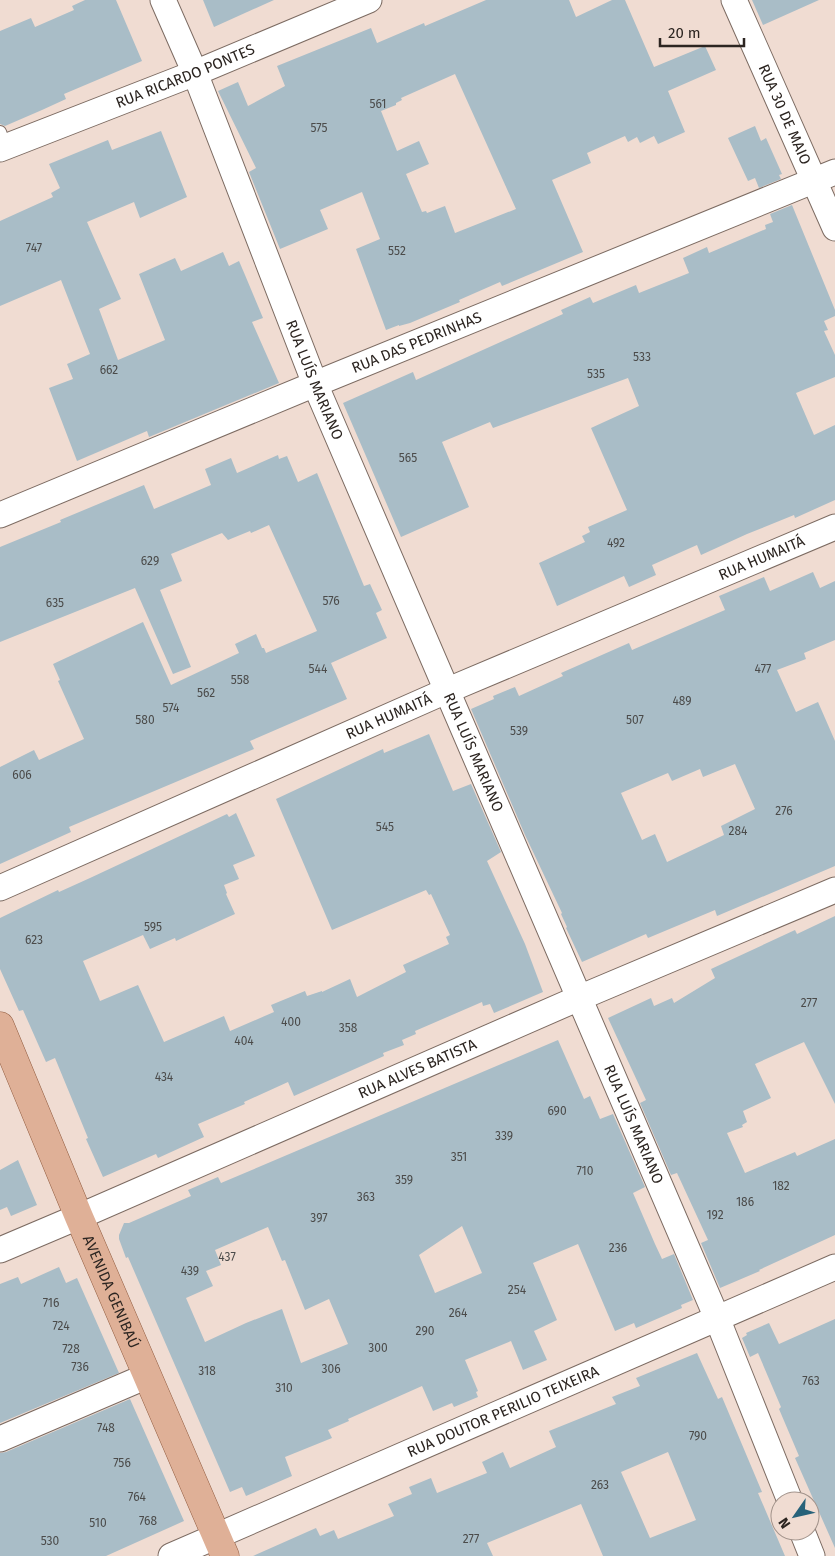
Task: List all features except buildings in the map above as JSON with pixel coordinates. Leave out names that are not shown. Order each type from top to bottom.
[{"type":"main road","name":"AVENIDA GENIBAÚ","points":[[0,1026],[79,1217],[221,1547]]},
{"type":"street","name":"RUA LUÍS MARIANO","points":[[163,0],[195,74],[315,384],[716,1318],[786,1491]]},
{"type":"street","name":"RUA RICARDO PONTES","points":[[2,143],[195,74],[368,0]]},
{"type":"street","name":"RUA 30 DE MAIO","points":[[734,0],[825,176],[835,228]]},
{"type":"street","name":"RUA DAS PEDRINHAS","points":[[0,516],[315,384],[825,176]]},
{"type":"street","name":"RUA HUMAITÁ","points":[[0,888],[446,691],[835,527]]},
{"type":"street","name":"RUA ALVES BATISTA","points":[[0,1250],[579,998],[835,890]]},
{"type":"street","name":"RUA DOUTOR PERILIO TEIXEIRA","points":[[171,1556],[221,1547],[716,1318],[835,1267]]},
{"type":"street","points":[[0,1439],[147,1376]]},
{"type":"street","points":[[806,1541],[812,1556]]}]
